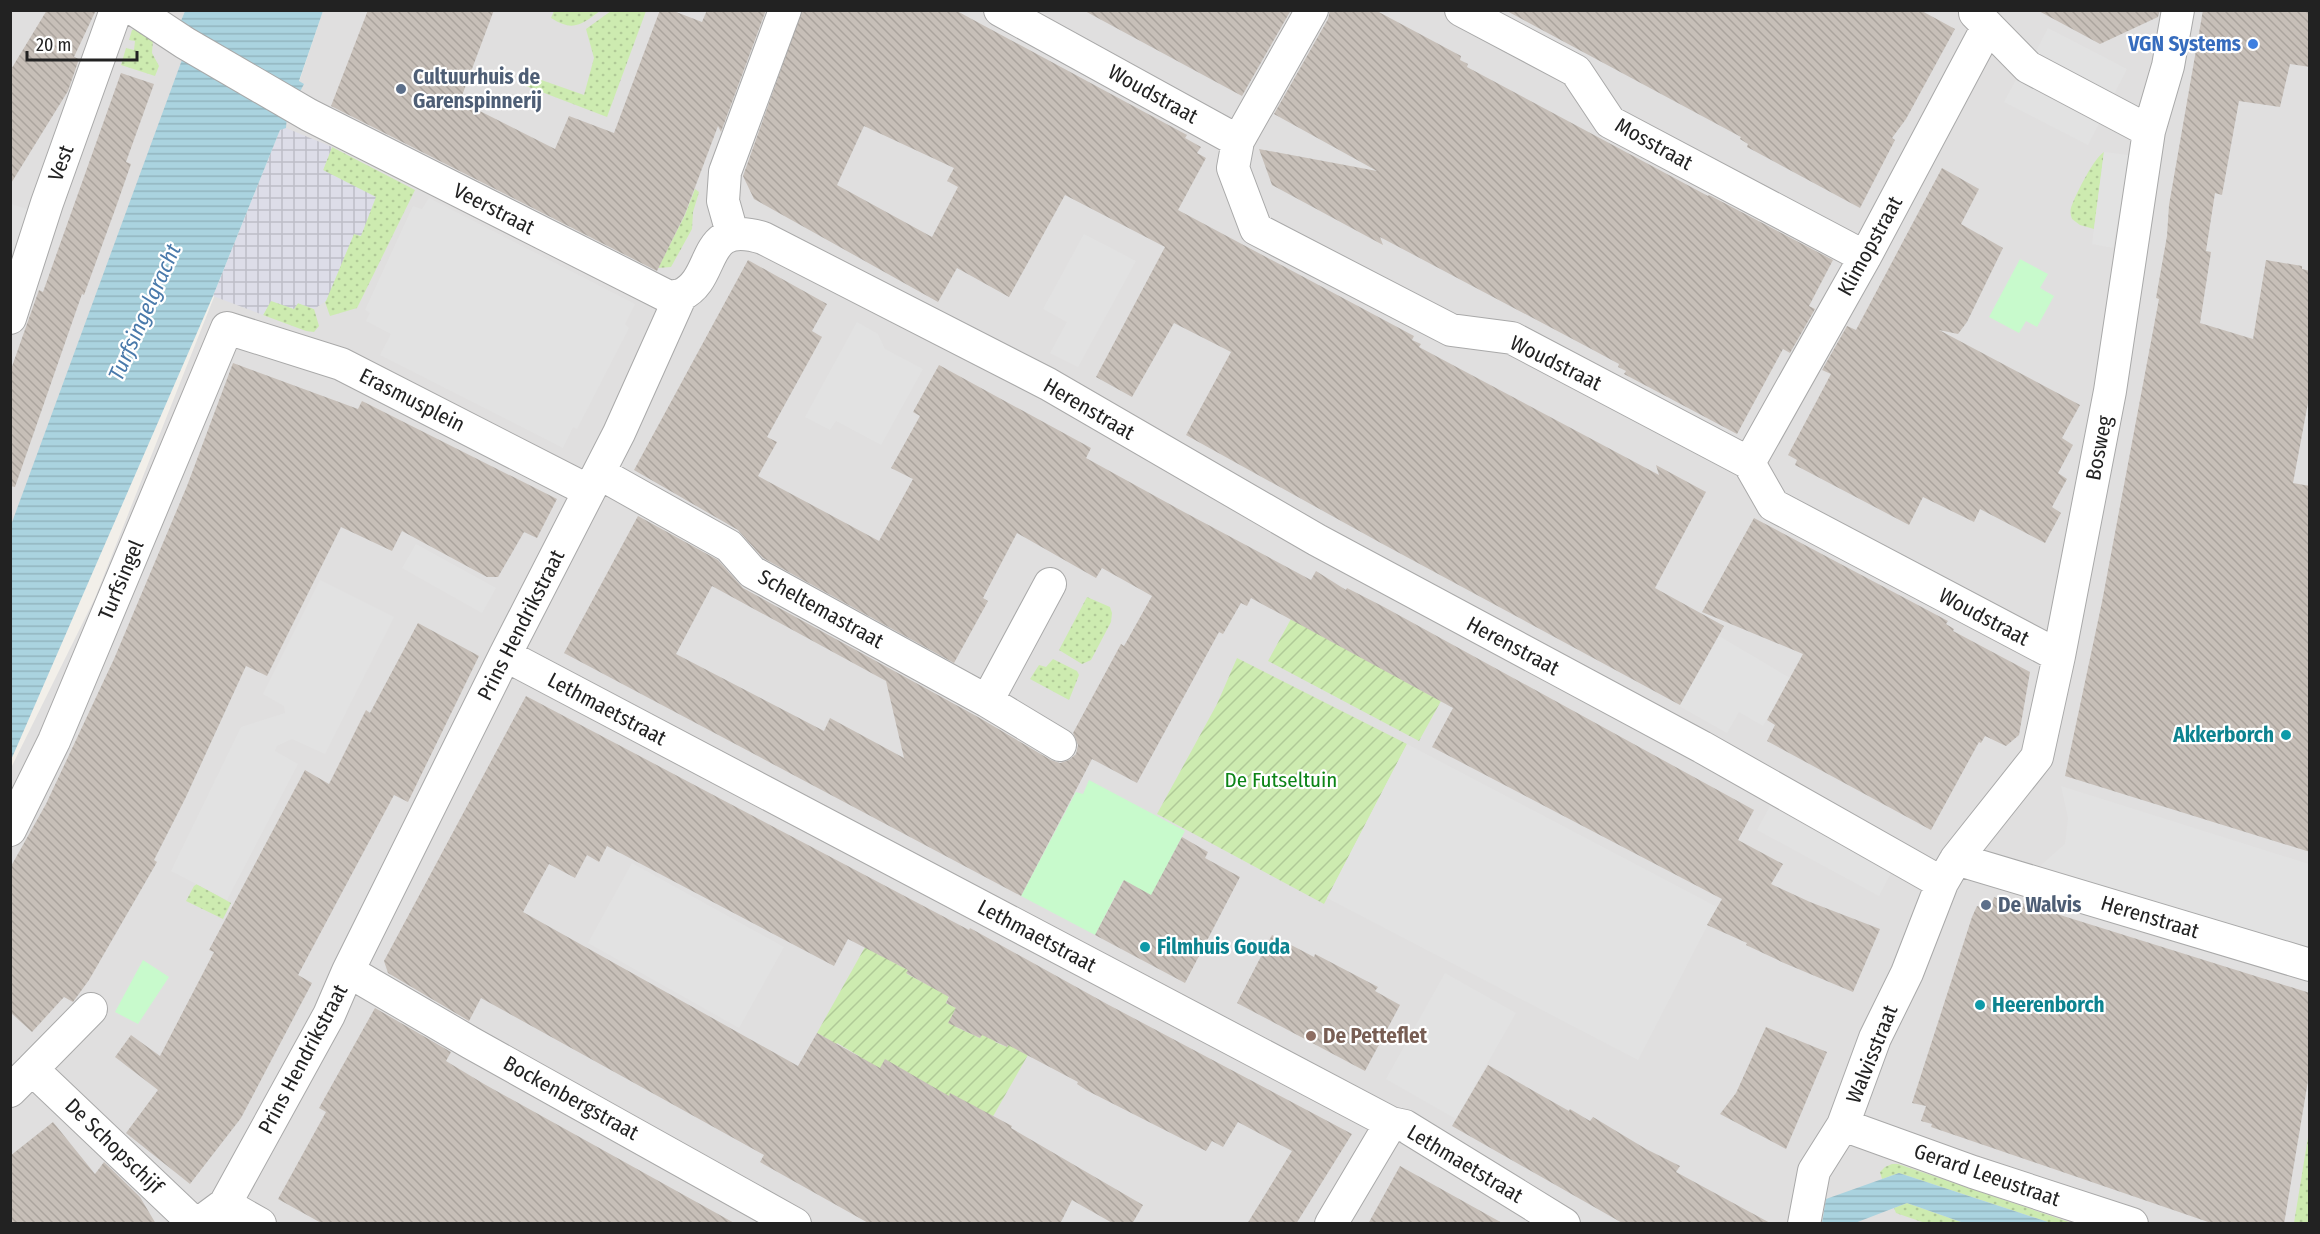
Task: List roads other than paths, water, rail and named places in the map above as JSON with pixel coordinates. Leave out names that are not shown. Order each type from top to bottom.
[{"type":"street","name":"Vest","points":[[10,318],[46,203],[116,10]]},
{"type":"street","name":"Veerstraat","points":[[135,10],[185,43],[301,111],[669,297],[681,295]]},
{"type":"street","points":[[732,233],[723,201],[725,172],[785,10]]},
{"type":"street","name":"Woudstraat","points":[[1000,10],[1042,20],[1239,141],[1233,168],[1256,229],[1451,330],[1512,338],[1749,464],[1773,505],[2059,656]]},
{"type":"street","points":[[1239,141],[1312,10]]},
{"type":"street","name":"Mosstraat","points":[[1461,10],[1576,71],[1610,122],[1865,257]]},
{"type":"street","name":"Bosweg","points":[[1949,871],[2037,758],[2110,391],[2149,130],[2168,66],[2178,10]]},
{"type":"street","points":[[1981,18],[2028,67],[2149,130]]},
{"type":"street","name":"Klimopstraat","points":[[1749,464],[1865,257],[1981,18]]},
{"type":"street","name":"Prins Hendrikstraat","points":[[196,1224],[225,1204],[329,1015],[348,971],[505,655],[619,433],[681,295],[693,286],[720,241],[732,233]]},
{"type":"street","name":"Herenstraat","points":[[732,233],[747,233],[763,238],[1048,384],[1317,540],[1702,747],[1949,871],[2310,965]]},
{"type":"street","name":"Erasmusplein","points":[[226,328],[341,364],[594,482]]},
{"type":"street","name":"Turfsingel","points":[[10,830],[54,741],[226,328]]},
{"type":"street","name":"Scheltemastraat","points":[[594,482],[729,546],[752,572],[987,701],[1060,745]]},
{"type":"street","points":[[987,701],[1050,584]]},
{"type":"street","name":"Lethmaetstraat","points":[[505,655],[1391,1123],[1405,1126],[1564,1224]]},
{"type":"street","name":"Walvisstraat","points":[[1804,1224],[1814,1171],[1843,1125],[1875,1038],[1907,973],[1949,871]]},
{"type":"street","name":"Bockenbergstraat","points":[[348,971],[471,1043],[795,1224]]},
{"type":"street","points":[[10,1091],[91,1009]]},
{"type":"street","name":"De Schopschijf","points":[[32,1069],[196,1224]]},
{"type":"street","points":[[1331,1224],[1391,1123]]},
{"type":"street","name":"Gerard Leeustraat","points":[[1843,1125],[1974,1172],[2132,1224]]},
{"type":"street","points":[[225,1204],[260,1224]]},
{"type":"water","name":"Turfsingelgracht","points":[[185,11],[323,11],[299,81],[304,84],[287,116],[286,128],[280,130],[213,296],[11,760],[11,525],[183,57],[180,23]]},
{"type":"water","points":[[1899,1173],[2051,1223],[1964,1223],[1907,1203],[1855,1223],[1822,1223],[1826,1199]]},
{"type":"place","name":"VGN Systems","points":[[2253,44]]},
{"type":"place","name":"Cultuurhuis de Garenspinnerij","points":[[401,89]]},
{"type":"place","name":"Akkerborch","points":[[2286,735]]},
{"type":"place","name":"De Walvis","points":[[1986,905]]},
{"type":"place","name":"Filmhuis Gouda","points":[[1145,947]]},
{"type":"place","name":"Heerenborch","points":[[1980,1005]]},
{"type":"place","name":"De Petteflet","points":[[1311,1036]]},
{"type":"park label","name":"De Futseltuin","points":[[1281,780]]}]
